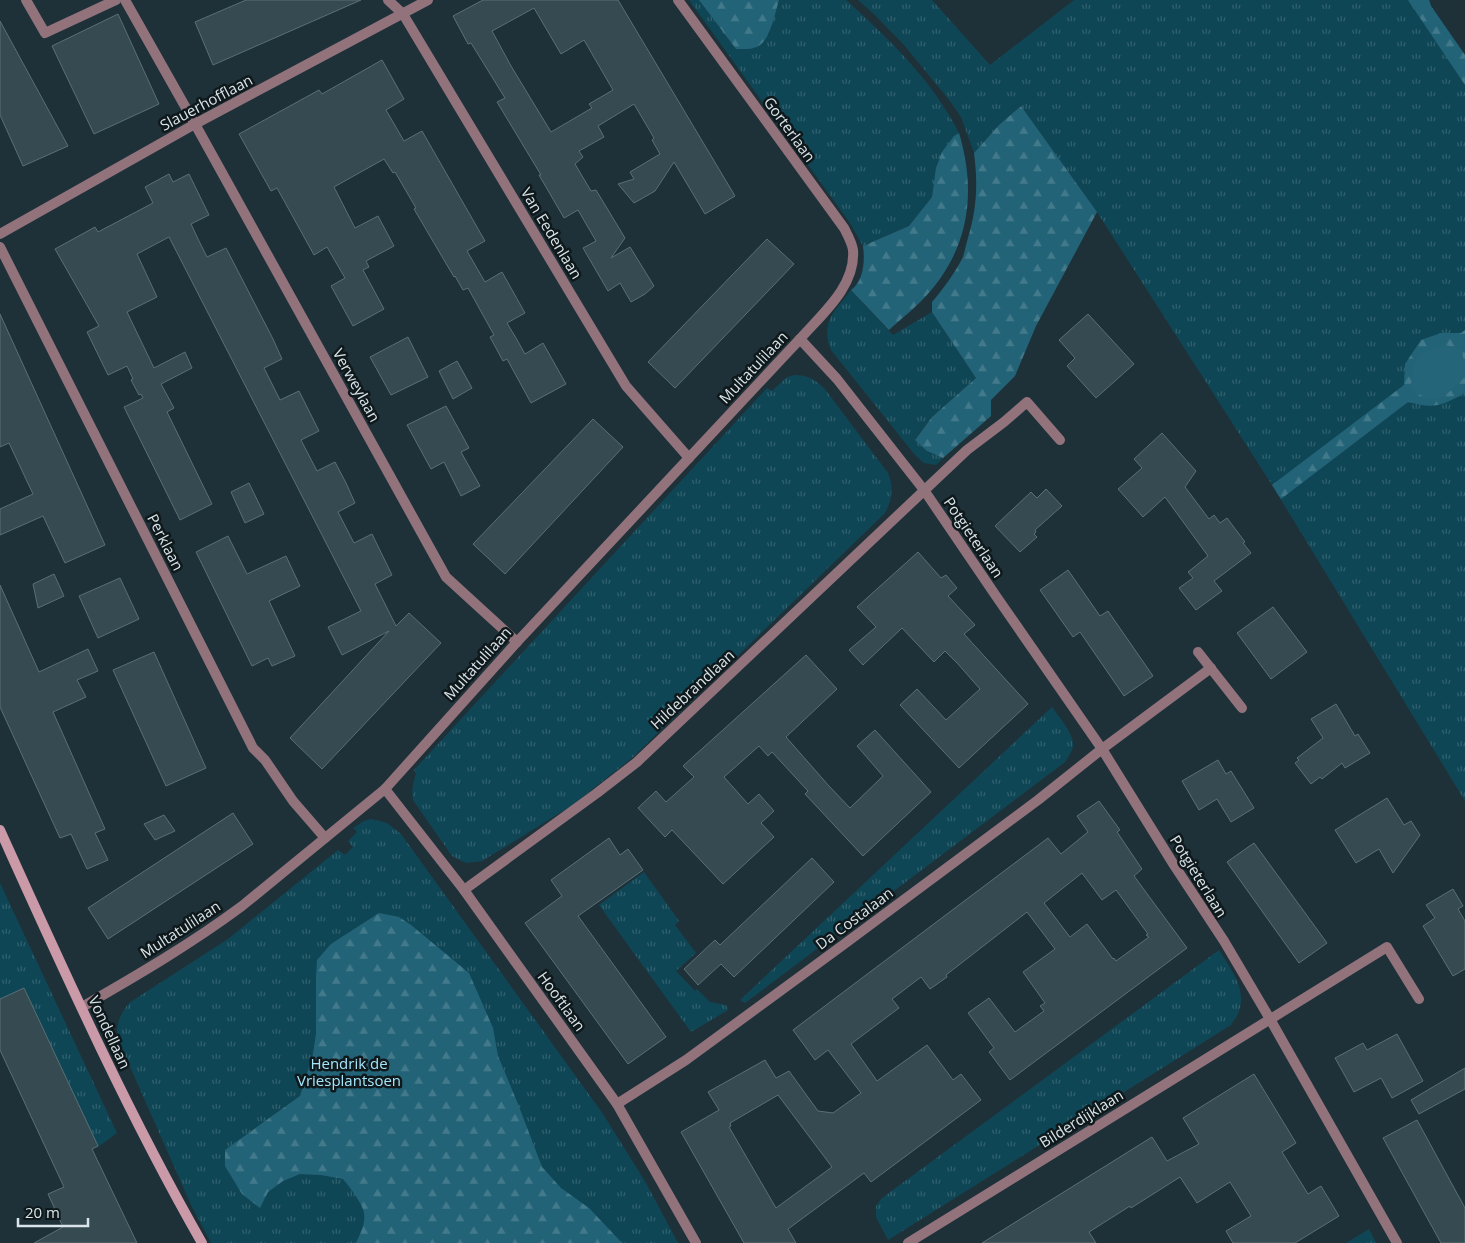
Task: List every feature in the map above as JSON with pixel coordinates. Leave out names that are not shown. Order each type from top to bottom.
[{"type":"street","points":[[26,0],[45,33],[116,0]]},
{"type":"street","name":"Verweylaan","points":[[124,0],[196,124],[446,577],[517,642]]},
{"type":"street","name":"Van Eedenlaan","points":[[388,0],[403,14],[626,386],[689,458]]},
{"type":"street","name":"Slauerhofflaan","points":[[0,234],[196,124],[428,0]]},
{"type":"street","name":"Gorterlaan","points":[[678,0],[844,228],[853,248],[852,266],[846,283]]},
{"type":"street","name":"Perklaan","points":[[0,246],[252,748],[265,760],[293,801],[325,838]]},
{"type":"street","name":"Multatulilaan","points":[[82,1007],[179,950],[219,924],[386,789],[517,642],[800,339],[846,283]]},
{"type":"street","name":"Potgieterlaan","points":[[800,339],[837,379],[924,490],[1102,749],[1224,942],[1270,1019],[1397,1243]]},
{"type":"street","name":"Potgieterlaan","points":[[924,490],[967,450],[1028,402],[1060,440]]},
{"type":"street","name":"Hildebrandlaan","points":[[464,890],[637,762],[924,490]]},
{"type":"street","points":[[1198,652],[1242,708]]},
{"type":"street","points":[[1102,749],[1210,668]]},
{"type":"street","name":"Da Costalaan","points":[[617,1104],[686,1060],[1038,800],[1102,749]]},
{"type":"street","name":"Hooftlaan","points":[[386,789],[464,890],[617,1104],[696,1243]]},
{"type":"street","name":"Vondellaan","points":[[0,830],[142,1132],[202,1243]]},
{"type":"street","points":[[1270,1019],[1388,947],[1419,999]]},
{"type":"street","name":"Bilderdijklaan","points":[[908,1243],[1270,1019]]},
{"type":"green space","points":[[689,0],[699,0],[736,49],[769,34],[779,0],[846,0],[894,46],[923,78],[959,133],[954,136],[934,184],[932,197],[909,226],[863,246],[850,223]]},
{"type":"green space","points":[[699,0],[779,0],[772,24],[764,41],[754,48],[736,49]]},
{"type":"green space","points":[[858,0],[932,0],[990,65],[1074,0],[1429,0],[1431,6],[1465,55],[1465,801],[1272,485],[1097,212],[1021,106],[999,125],[974,153],[961,117],[950,101],[904,45]]},
{"type":"green space","points":[[1408,0],[1429,0],[1431,6],[1465,55],[1465,85]]},
{"type":"green space","points":[[1021,106],[1097,212],[1036,326],[1015,376],[991,400],[991,416],[943,458],[927,451],[915,440],[932,417],[976,378],[932,312],[932,302],[953,275],[964,255],[975,206],[976,175],[974,153],[999,125]]},
{"type":"green space","points":[[959,133],[965,155],[968,199],[960,240],[941,278],[922,300],[889,330],[851,290],[861,276],[864,264],[863,246],[909,226],[932,197],[936,168],[942,152],[954,136]]},
{"type":"green space","points":[[851,290],[893,335],[932,312],[976,378],[932,417],[915,439],[927,451],[943,458],[936,465],[924,463],[915,455],[831,350],[828,340],[828,324]]},
{"type":"green space","points":[[1465,330],[1465,393],[1450,401],[1431,406],[1408,402],[1281,499],[1272,485],[1404,385],[1405,364],[1421,340],[1441,333],[1461,333]]},
{"type":"green space","points":[[795,375],[811,378],[824,388],[888,473],[891,493],[885,513],[632,758],[571,806],[482,861],[466,863],[452,856],[413,800],[412,793],[416,774],[414,770],[767,388],[772,391],[787,377]]},
{"type":"green space","points":[[1052,707],[1072,737],[1072,751],[1065,762],[745,1003],[740,1000]]},
{"type":"green space","name":"Hendrik de Vriesplantsoen","points":[[371,819],[387,823],[401,834],[603,1114],[646,1183],[678,1243],[211,1243],[191,1205],[117,1037],[120,1018],[129,1003],[228,939],[338,850],[345,855],[353,847],[348,841],[357,832],[353,828]]},
{"type":"green space","points":[[644,872],[679,921],[675,925],[696,953],[676,971],[695,991],[697,989],[710,1002],[726,1005],[728,1010],[691,1032],[599,905]]},
{"type":"green space","points":[[0,883],[117,1133],[98,1147],[24,989],[0,999]]},
{"type":"green space","points":[[379,913],[399,917],[411,925],[469,973],[493,1028],[498,1056],[542,1167],[561,1188],[589,1208],[622,1243],[356,1243],[363,1225],[364,1213],[352,1190],[343,1179],[300,1174],[283,1181],[268,1192],[260,1208],[242,1194],[225,1166],[225,1150],[300,1096],[313,1054],[316,1034],[317,960],[331,944]]},
{"type":"green space","points":[[1219,950],[1236,979],[1241,995],[1238,1013],[1231,1025],[888,1240],[876,1217],[876,1206],[882,1198]]},
{"type":"green space","points":[[1369,1229],[1376,1243],[1346,1243]]},
{"type":"shaded area","points":[[1445,345],[1461,349],[1465,364],[1465,377],[1452,390],[1440,397],[1434,399],[1420,395],[1411,389],[1415,364],[1422,354],[1428,350]]},
{"type":"building","points":[[246,0],[361,0],[213,65],[195,22]]},
{"type":"building","points":[[483,0],[618,0],[735,196],[705,214],[674,162],[655,191],[634,203],[618,184],[634,179],[630,172],[660,154],[652,140],[654,138],[634,104],[598,126],[604,137],[579,151],[583,157],[575,164],[591,191],[596,190],[625,238],[611,258],[630,247],[654,286],[645,294],[631,302],[620,283],[608,291],[583,248],[596,241],[578,210],[564,218],[539,175],[541,175],[497,102],[505,98],[471,43],[468,44],[453,16]],"holes":[[[534,8],[561,54],[584,40],[613,90],[589,104],[592,108],[551,132],[492,31]]]},
{"type":"building","points":[[118,14],[159,104],[94,134],[52,46]]},
{"type":"building","points":[[0,21],[68,146],[23,166],[0,115]]},
{"type":"building","points":[[382,60],[404,99],[386,110],[404,141],[422,131],[485,241],[467,251],[485,282],[502,272],[525,313],[507,323],[525,354],[543,343],[566,384],[531,403],[507,359],[503,361],[490,337],[494,335],[468,288],[463,290],[454,277],[414,209],[416,208],[395,172],[393,173],[384,159],[334,187],[355,228],[378,216],[394,246],[366,261],[369,267],[363,270],[384,309],[353,326],[331,286],[345,278],[327,247],[314,255],[277,188],[271,191],[239,134],[319,90],[322,94]]},
{"type":"building","points":[[169,174],[173,182],[189,174],[209,215],[191,224],[207,257],[226,248],[273,339],[282,359],[264,368],[280,400],[299,391],[319,431],[301,440],[317,471],[335,462],[346,483],[355,503],[338,512],[354,543],[372,534],[392,575],[375,584],[396,626],[409,613],[441,643],[322,769],[290,738],[389,631],[342,655],[328,627],[361,611],[169,237],[137,254],[157,297],[127,312],[154,368],[185,352],[192,368],[161,384],[174,408],[167,412],[212,504],[180,520],[124,407],[143,398],[141,394],[139,395],[131,380],[133,379],[127,366],[108,375],[87,332],[99,326],[55,249],[95,227],[98,232],[153,203],[145,187]]},
{"type":"building","points":[[767,239],[794,264],[675,388],[648,362]]},
{"type":"building","points":[[0,314],[105,545],[65,563],[43,516],[0,535],[0,509],[33,494],[9,443],[0,447]]},
{"type":"building","points":[[1088,314],[1134,364],[1096,398],[1067,366],[1075,358],[1059,340]]},
{"type":"building","points":[[408,337],[428,377],[391,395],[370,357]]},
{"type":"building","points":[[457,361],[472,388],[453,399],[439,371]]},
{"type":"building","points":[[446,406],[469,448],[461,452],[480,486],[461,496],[444,462],[431,469],[407,425]]},
{"type":"building","points":[[593,419],[623,447],[505,574],[473,544]]},
{"type":"building","points":[[1162,433],[1196,471],[1185,487],[1209,519],[1214,515],[1220,523],[1227,518],[1251,553],[1214,581],[1222,591],[1196,610],[1179,588],[1193,578],[1188,572],[1208,556],[1165,497],[1143,517],[1118,489],[1142,468],[1134,459]]},
{"type":"building","points":[[249,483],[264,514],[245,523],[231,492]]},
{"type":"building","points":[[1046,489],[1062,506],[1035,530],[1034,534],[1037,537],[1020,552],[995,526],[1031,492],[1037,498]]},
{"type":"building","points":[[228,536],[247,574],[286,556],[300,586],[269,601],[295,656],[272,666],[268,658],[252,666],[196,552]]},
{"type":"building","points":[[918,552],[941,578],[946,575],[957,588],[948,596],[975,625],[964,634],[1028,704],[959,768],[900,705],[917,689],[946,720],[980,689],[958,664],[945,651],[934,662],[902,628],[863,665],[849,650],[876,627],[857,607]]},
{"type":"building","points":[[1068,570],[1100,616],[1108,611],[1153,676],[1124,696],[1080,632],[1073,637],[1040,590]]},
{"type":"building","points":[[54,574],[64,596],[38,608],[33,584]]},
{"type":"building","points":[[120,578],[139,619],[98,638],[79,596]]},
{"type":"building","points":[[0,585],[39,672],[88,649],[98,671],[77,680],[86,697],[53,712],[105,829],[95,833],[108,860],[87,869],[71,834],[60,838],[0,707]]},
{"type":"building","points":[[1273,607],[1307,652],[1271,679],[1237,633]]},
{"type":"building","points":[[154,652],[206,768],[166,786],[113,670]]},
{"type":"building","points":[[806,655],[837,689],[786,737],[829,786],[850,808],[883,776],[857,746],[875,730],[931,792],[863,856],[805,794],[808,791],[772,752],[768,756],[759,746],[724,777],[748,804],[759,794],[774,811],[761,823],[774,837],[723,884],[672,830],[665,837],[638,808],[656,791],[666,802],[694,777],[683,766]]},
{"type":"building","points":[[1336,704],[1355,736],[1358,734],[1370,753],[1345,768],[1342,763],[1322,779],[1320,777],[1311,784],[1295,763],[1299,760],[1297,758],[1323,738],[1311,719]]},
{"type":"building","points":[[1218,760],[1226,774],[1231,771],[1254,808],[1231,822],[1217,799],[1199,810],[1182,781]]},
{"type":"building","points":[[1387,798],[1404,825],[1411,821],[1420,835],[1393,873],[1379,849],[1356,863],[1335,830]]},
{"type":"building","points":[[1099,801],[1120,830],[1117,832],[1142,869],[1134,876],[1187,948],[1010,1080],[989,1052],[994,1048],[968,1013],[989,998],[1015,1032],[1044,1011],[1040,1006],[1045,1003],[1023,972],[1055,949],[1027,912],[930,989],[921,977],[892,999],[899,1008],[851,1044],[877,1081],[927,1045],[953,1080],[961,1074],[981,1100],[871,1182],[864,1173],[788,1229],[796,1243],[744,1243],[681,1132],[719,1110],[708,1092],[765,1060],[776,1078],[789,1071],[818,1111],[833,1113],[861,1093],[828,1050],[815,1060],[793,1030],[1048,838],[1061,854],[1088,832],[1077,816]],"holes":[[[1082,873],[1102,900],[1116,890],[1148,934],[1146,935],[1149,937],[1116,961],[1087,924],[1070,937],[1044,903]],[[778,1095],[832,1167],[776,1208],[729,1127],[731,1126],[730,1123]]]},
{"type":"building","points":[[233,813],[253,844],[108,939],[88,908]]},
{"type":"building","points":[[164,815],[175,831],[155,840],[144,824]]},
{"type":"building","points":[[609,838],[620,855],[628,849],[643,870],[578,916],[666,1037],[628,1064],[525,923],[562,896],[551,880]]},
{"type":"building","points":[[1254,843],[1327,943],[1299,963],[1227,862]]},
{"type":"building","points":[[812,858],[834,882],[734,977],[721,964],[698,985],[684,969],[715,940],[720,945]]},
{"type":"building","points":[[1453,889],[1463,906],[1458,909],[1465,921],[1465,969],[1453,976],[1423,926],[1435,918],[1426,905]]},
{"type":"building","points":[[24,988],[98,1146],[92,1149],[137,1243],[34,1243],[63,1227],[48,1194],[64,1187],[0,1050],[0,999]]},
{"type":"building","points":[[1397,1034],[1423,1081],[1392,1098],[1381,1078],[1354,1092],[1335,1058],[1363,1043],[1367,1050]]},
{"type":"building","points":[[1465,1068],[1465,1089],[1419,1114],[1411,1100]]},
{"type":"building","points":[[1254,1074],[1296,1143],[1282,1152],[1308,1194],[1321,1186],[1339,1216],[1295,1243],[1233,1243],[1226,1231],[1251,1216],[1230,1182],[1197,1203],[1180,1177],[1089,1232],[1096,1243],[982,1243],[1152,1137],[1167,1161],[1199,1144],[1183,1118]]},
{"type":"building","points":[[1417,1120],[1465,1208],[1465,1243],[1441,1243],[1383,1138]]}]
